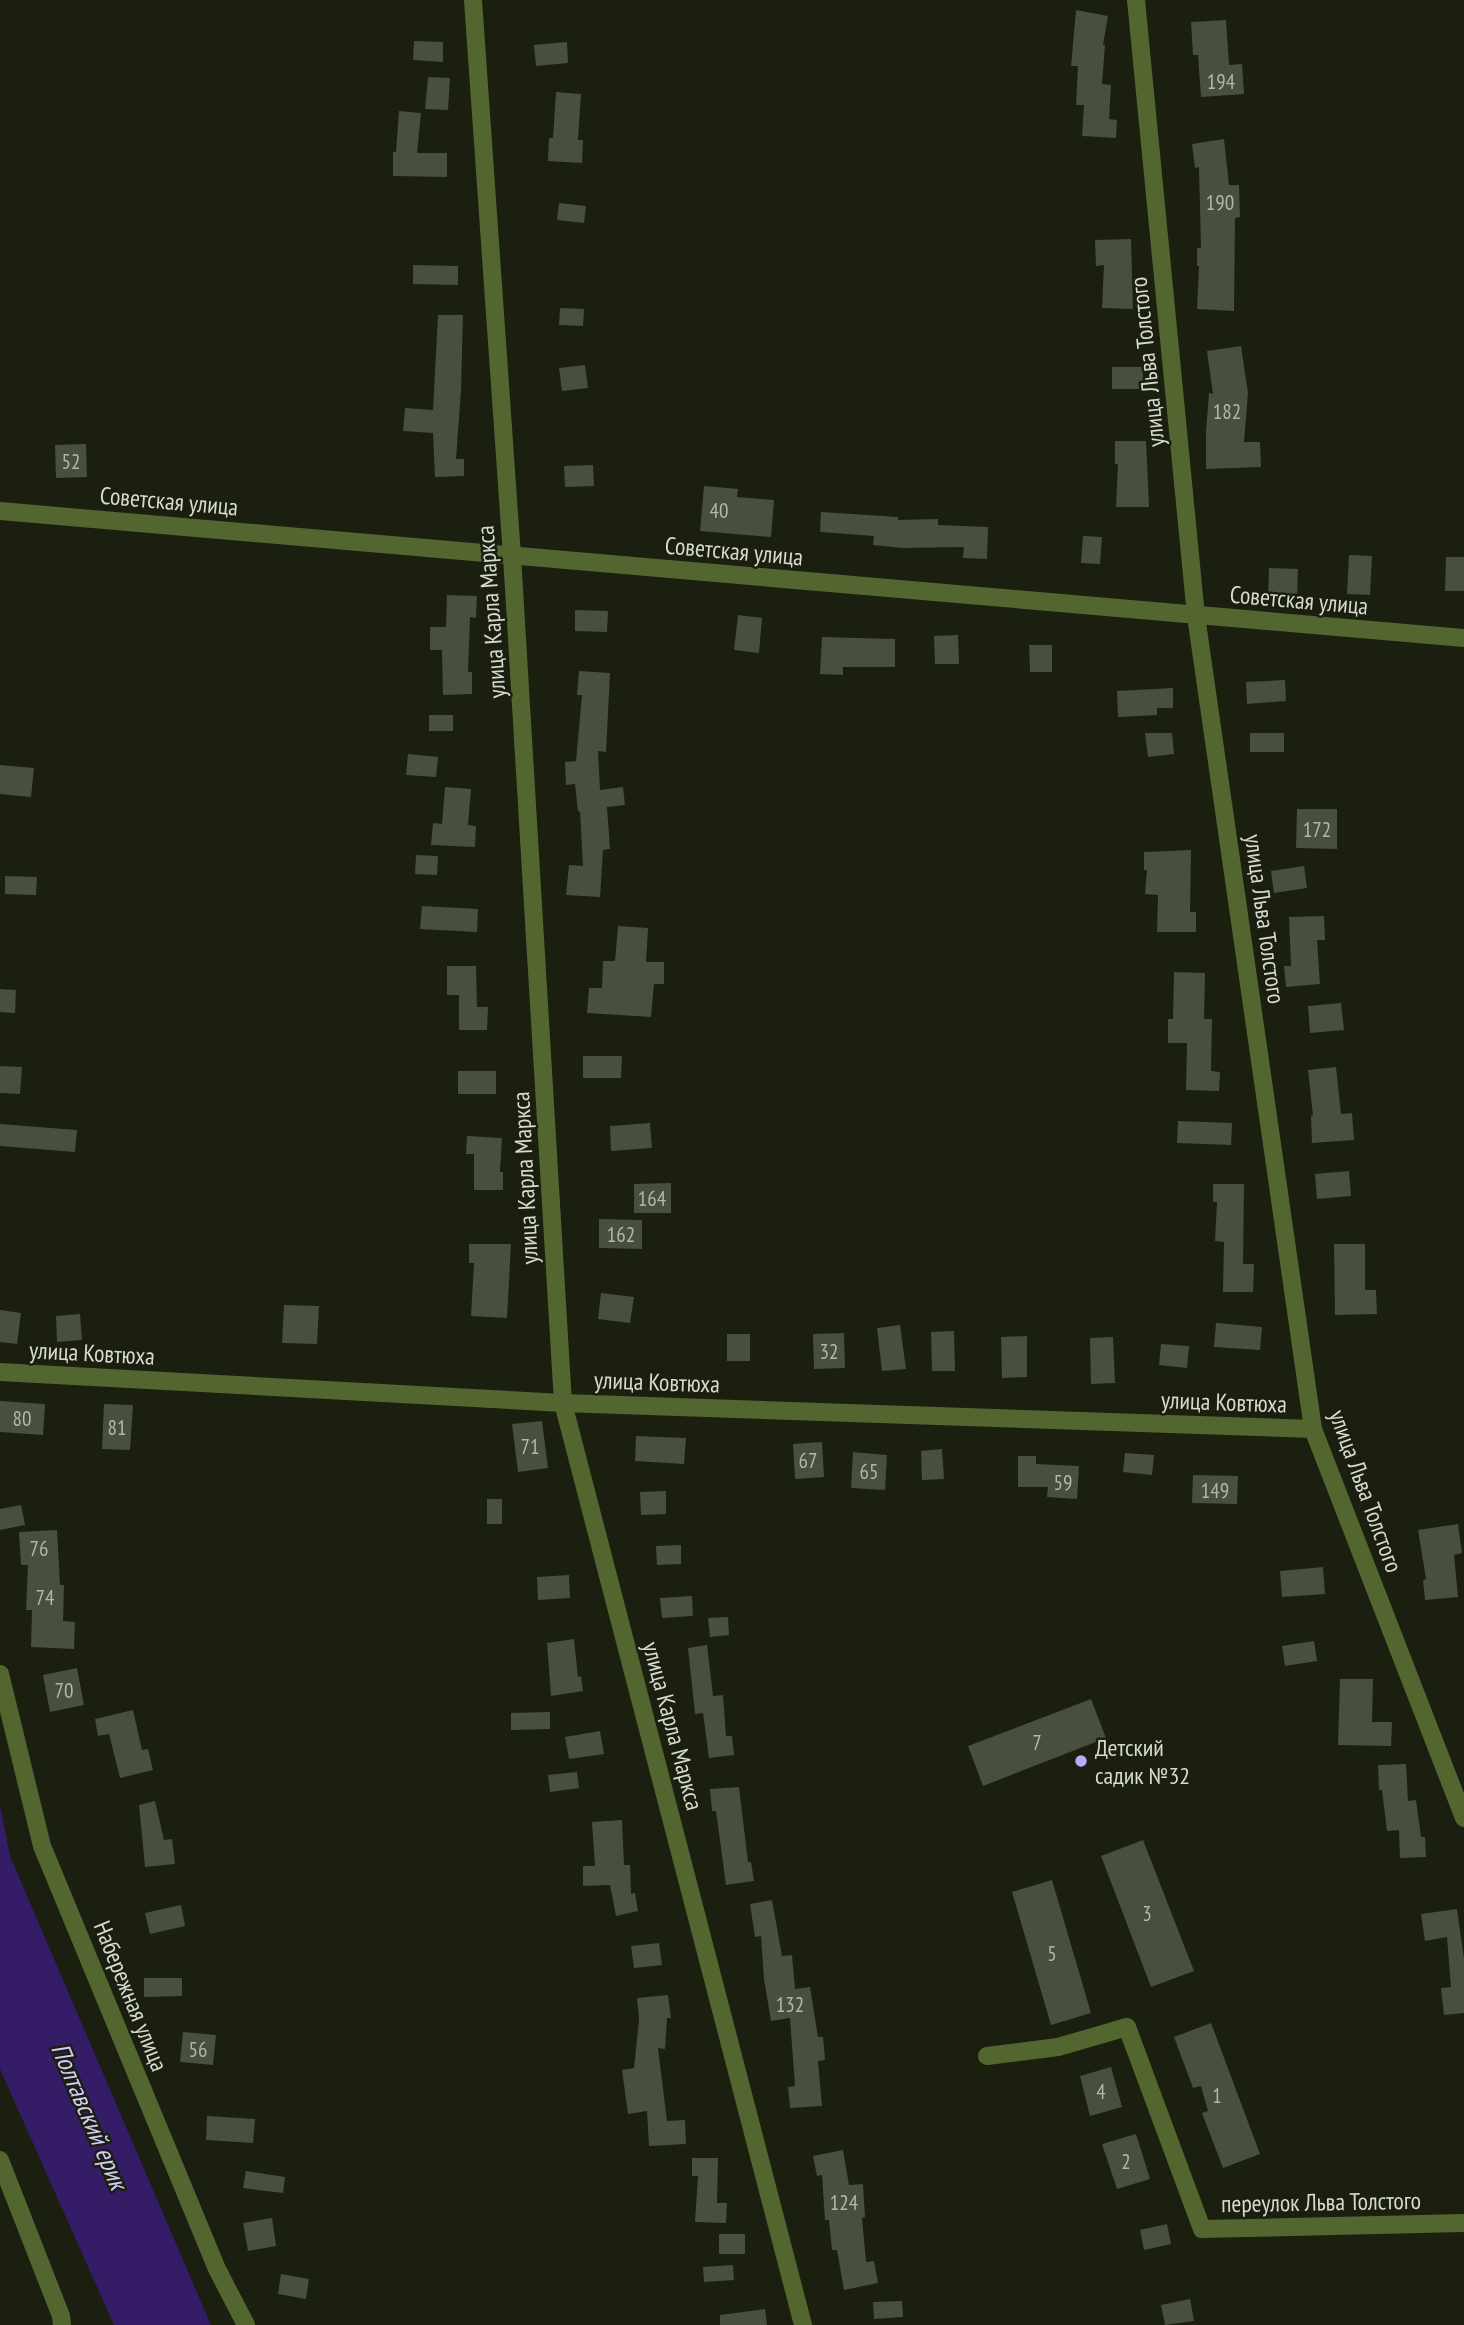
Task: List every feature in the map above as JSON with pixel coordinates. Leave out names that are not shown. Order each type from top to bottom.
[{"type":"street","name":"улица Карла Маркса","points":[[473,0],[512,556],[563,1403],[803,2325]]},
{"type":"street","name":"улица Льва Толстого","points":[[1136,0],[1196,616],[1314,1429],[1464,1818]]},
{"type":"street","name":"Советская улица","points":[[0,511],[1464,638]]},
{"type":"street","name":"улица Ковтюха","points":[[0,1372],[563,1403],[1314,1429]]},
{"type":"street","name":"Набережная улица","points":[[0,1674],[42,1846],[217,2269],[246,2325]]},
{"type":"street","name":"переулок Льва Толстого","points":[[987,2056],[1058,2047],[1128,2027],[1202,2229],[1464,2222]]},
{"type":"street","points":[[0,2160],[61,2316],[62,2325]]},
{"type":"water","name":"Полтавский ерик","points":[[0,1805],[10,1856],[211,2325],[114,2325],[0,2069]]},
{"type":"building","points":[[1076,10],[1108,16],[1103,45],[1102,84],[1111,85],[1109,119],[1117,120],[1116,138],[1082,136],[1084,105],[1076,105],[1078,66],[1071,66]]},
{"type":"building","points":[[1226,20],[1229,65],[1242,64],[1244,94],[1201,97],[1198,55],[1193,55],[1191,22]]},
{"type":"building","points":[[414,41],[443,42],[443,62],[413,60]]},
{"type":"building","points":[[567,42],[568,63],[536,66],[534,45]]},
{"type":"building","points":[[428,77],[450,78],[448,110],[425,109]]},
{"type":"building","points":[[556,92],[581,94],[578,140],[583,140],[582,163],[548,161],[549,138],[553,138]]},
{"type":"building","points":[[399,111],[421,113],[417,153],[447,153],[447,177],[393,176],[393,152],[396,152]]},
{"type":"building","points":[[1224,139],[1229,185],[1239,185],[1240,217],[1235,218],[1234,311],[1197,309],[1197,248],[1201,248],[1199,167],[1195,168],[1192,144]]},
{"type":"building","points":[[559,203],[586,206],[584,223],[557,220]]},
{"type":"building","points":[[1131,239],[1133,309],[1102,308],[1104,265],[1096,266],[1095,240]]},
{"type":"building","points":[[413,265],[458,266],[458,285],[413,284]]},
{"type":"building","points":[[560,308],[584,309],[583,326],[559,325]]},
{"type":"building","points":[[438,315],[463,315],[456,459],[464,459],[464,476],[435,477],[433,433],[403,431],[405,408],[433,410]]},
{"type":"building","points":[[1241,346],[1248,393],[1244,442],[1260,442],[1261,467],[1206,469],[1209,393],[1213,394],[1207,351]]},
{"type":"building","points":[[585,365],[588,388],[562,391],[559,368]]},
{"type":"building","points":[[1112,367],[1143,367],[1143,389],[1112,389]]},
{"type":"building","points":[[1115,441],[1146,441],[1149,507],[1116,507],[1118,464],[1115,464]]},
{"type":"building","points":[[86,444],[87,477],[56,478],[55,445]]},
{"type":"building","points":[[593,465],[594,486],[565,487],[564,466]]},
{"type":"building","points":[[704,486],[738,489],[737,497],[774,500],[771,537],[700,531]]},
{"type":"building","points":[[821,512],[898,517],[898,520],[938,519],[938,525],[988,527],[987,559],[963,558],[964,547],[903,548],[873,545],[874,536],[820,532]]},
{"type":"building","points":[[1083,536],[1102,537],[1100,564],[1081,563]]},
{"type":"building","points":[[1349,555],[1372,556],[1370,595],[1347,594]]},
{"type":"building","points":[[1446,557],[1464,557],[1464,591],[1445,591]]},
{"type":"building","points":[[1269,568],[1298,569],[1297,598],[1268,598]]},
{"type":"building","points":[[447,595],[477,596],[476,618],[470,617],[468,672],[472,672],[472,694],[443,695],[442,650],[430,650],[430,627],[446,627]]},
{"type":"building","points":[[575,610],[608,611],[607,632],[575,631]]},
{"type":"building","points":[[738,615],[762,618],[759,653],[734,650]]},
{"type":"building","points":[[958,635],[959,664],[935,664],[934,636]]},
{"type":"building","points":[[822,637],[895,639],[895,667],[843,667],[843,675],[820,674]]},
{"type":"building","points":[[1029,645],[1052,645],[1052,672],[1030,672]]},
{"type":"building","points":[[579,671],[610,673],[606,752],[598,751],[600,790],[623,787],[625,805],[607,807],[610,849],[603,850],[600,897],[566,895],[569,865],[583,866],[580,811],[578,812],[575,784],[566,785],[565,762],[576,761],[582,695],[577,695]]},
{"type":"building","points":[[1285,680],[1286,701],[1247,704],[1246,682]]},
{"type":"building","points":[[1173,688],[1173,708],[1157,708],[1157,715],[1118,717],[1117,691]]},
{"type":"building","points":[[429,715],[453,715],[453,731],[429,731]]},
{"type":"building","points":[[1145,733],[1172,733],[1174,754],[1148,757]]},
{"type":"building","points":[[1250,733],[1284,733],[1284,752],[1250,752]]},
{"type":"building","points":[[408,754],[438,757],[436,777],[406,775]]},
{"type":"building","points":[[0,765],[34,768],[31,797],[0,794]]},
{"type":"building","points":[[445,787],[471,789],[468,825],[476,826],[475,847],[431,845],[433,823],[442,824]]},
{"type":"building","points":[[1297,809],[1337,809],[1337,849],[1296,848]]},
{"type":"building","points":[[1191,850],[1190,912],[1196,912],[1196,932],[1157,932],[1158,895],[1145,894],[1147,870],[1144,870],[1144,852]]},
{"type":"building","points":[[416,855],[438,856],[437,875],[415,874]]},
{"type":"building","points":[[1304,866],[1307,888],[1274,893],[1271,871]]},
{"type":"building","points":[[5,876],[37,877],[36,895],[5,894]]},
{"type":"building","points":[[422,906],[478,909],[477,932],[420,929]]},
{"type":"building","points":[[1324,916],[1325,940],[1317,940],[1320,984],[1286,987],[1284,966],[1291,966],[1289,917]]},
{"type":"building","points":[[618,926],[648,928],[646,962],[664,962],[664,984],[654,984],[651,1017],[587,1013],[589,988],[602,988],[603,961],[615,961]]},
{"type":"building","points":[[447,966],[476,966],[477,1007],[488,1007],[487,1030],[459,1030],[459,995],[447,995]]},
{"type":"building","points":[[1174,972],[1205,973],[1204,1019],[1212,1019],[1211,1071],[1220,1072],[1219,1091],[1186,1090],[1187,1043],[1168,1043],[1168,1019],[1173,1019]]},
{"type":"building","points":[[0,989],[16,990],[15,1013],[0,1012]]},
{"type":"building","points":[[1341,1003],[1344,1030],[1310,1033],[1308,1006]]},
{"type":"building","points":[[583,1056],[622,1056],[621,1078],[583,1078]]},
{"type":"building","points":[[0,1066],[22,1067],[20,1094],[0,1093]]},
{"type":"building","points":[[1336,1067],[1341,1114],[1352,1113],[1354,1140],[1312,1143],[1313,1115],[1308,1070]]},
{"type":"building","points":[[458,1071],[496,1071],[496,1094],[458,1094]]},
{"type":"building","points":[[1178,1121],[1232,1123],[1231,1145],[1177,1143]]},
{"type":"building","points":[[650,1123],[652,1148],[611,1151],[610,1126]]},
{"type":"building","points":[[0,1124],[77,1130],[75,1152],[0,1146]]},
{"type":"building","points":[[467,1136],[502,1138],[500,1172],[503,1172],[503,1190],[474,1190],[474,1154],[466,1154]]},
{"type":"building","points":[[1349,1171],[1351,1196],[1317,1199],[1315,1174]]},
{"type":"building","points":[[671,1183],[671,1213],[634,1213],[634,1184]]},
{"type":"building","points":[[1213,1184],[1244,1184],[1243,1264],[1254,1264],[1253,1292],[1223,1292],[1224,1242],[1215,1241],[1217,1202],[1213,1202]]},
{"type":"building","points":[[599,1219],[642,1220],[642,1249],[599,1248]]},
{"type":"building","points":[[469,1244],[511,1244],[507,1318],[471,1316],[474,1263],[469,1263]]},
{"type":"building","points":[[1334,1244],[1365,1244],[1365,1290],[1376,1290],[1377,1314],[1335,1315]]},
{"type":"building","points":[[601,1293],[634,1297],[630,1323],[598,1319]]},
{"type":"building","points":[[284,1305],[319,1306],[317,1344],[282,1343]]},
{"type":"building","points":[[0,1310],[21,1313],[17,1344],[0,1342]]},
{"type":"building","points":[[80,1314],[82,1340],[57,1342],[56,1316]]},
{"type":"building","points":[[1216,1323],[1262,1327],[1260,1350],[1214,1347]]},
{"type":"building","points":[[900,1325],[906,1369],[882,1371],[877,1328]]},
{"type":"building","points":[[954,1331],[955,1371],[932,1371],[931,1332]]},
{"type":"building","points":[[844,1333],[845,1368],[814,1369],[813,1334]]},
{"type":"building","points":[[727,1334],[750,1334],[750,1361],[727,1361]]},
{"type":"building","points":[[1027,1336],[1027,1377],[1002,1378],[1001,1337]]},
{"type":"building","points":[[1113,1337],[1115,1383],[1091,1384],[1090,1338]]},
{"type":"building","points":[[1161,1344],[1189,1346],[1187,1368],[1159,1365]]},
{"type":"building","points":[[0,1401],[45,1404],[43,1435],[0,1432]]},
{"type":"building","points":[[104,1404],[133,1405],[130,1450],[102,1449]]},
{"type":"building","points":[[542,1421],[548,1468],[518,1472],[512,1424]]},
{"type":"building","points":[[636,1436],[686,1438],[684,1464],[635,1461]]},
{"type":"building","points":[[822,1442],[824,1477],[795,1479],[793,1444]]},
{"type":"building","points":[[942,1449],[944,1479],[922,1480],[921,1451]]},
{"type":"building","points":[[853,1452],[887,1455],[885,1490],[851,1488]]},
{"type":"building","points":[[1125,1453],[1154,1455],[1152,1475],[1123,1472]]},
{"type":"building","points":[[1018,1456],[1036,1456],[1036,1464],[1079,1466],[1077,1499],[1047,1497],[1048,1487],[1018,1487]]},
{"type":"building","points":[[1193,1475],[1238,1476],[1237,1504],[1192,1503]]},
{"type":"building","points":[[666,1491],[666,1514],[641,1515],[640,1492]]},
{"type":"building","points":[[487,1499],[502,1499],[502,1524],[487,1524]]},
{"type":"building","points":[[21,1505],[25,1525],[0,1530],[0,1509]]},
{"type":"building","points":[[1458,1524],[1462,1553],[1454,1555],[1458,1597],[1425,1600],[1423,1580],[1426,1579],[1418,1530]]},
{"type":"building","points":[[57,1530],[60,1585],[64,1585],[63,1621],[75,1622],[74,1649],[31,1647],[32,1610],[26,1610],[28,1565],[21,1565],[19,1532]]},
{"type":"building","points":[[681,1545],[681,1564],[657,1565],[656,1546]]},
{"type":"building","points":[[1323,1567],[1325,1594],[1282,1597],[1280,1571]]},
{"type":"building","points":[[569,1575],[570,1598],[538,1600],[537,1577]]},
{"type":"building","points":[[692,1596],[693,1616],[662,1618],[660,1598]]},
{"type":"building","points":[[728,1617],[729,1635],[710,1637],[708,1618]]},
{"type":"building","points":[[574,1639],[578,1677],[581,1676],[583,1691],[551,1696],[547,1643]]},
{"type":"building","points":[[1314,1641],[1317,1661],[1285,1666],[1282,1646]]},
{"type":"building","points":[[707,1645],[713,1696],[723,1695],[726,1736],[732,1736],[734,1755],[709,1758],[703,1713],[695,1714],[688,1648]]},
{"type":"building","points":[[77,1668],[84,1705],[50,1712],[43,1675]]},
{"type":"building","points":[[1340,1679],[1373,1679],[1372,1722],[1392,1722],[1391,1746],[1338,1745]]},
{"type":"building","points":[[1091,1699],[1106,1738],[983,1786],[968,1746]]},
{"type":"building","points":[[133,1710],[142,1750],[148,1749],[153,1770],[120,1778],[109,1734],[98,1736],[95,1719]]},
{"type":"building","points":[[550,1712],[550,1729],[511,1730],[511,1713]]},
{"type":"building","points":[[600,1731],[604,1754],[569,1759],[565,1737]]},
{"type":"building","points":[[1406,1764],[1408,1801],[1416,1800],[1421,1837],[1425,1837],[1426,1857],[1400,1858],[1399,1830],[1387,1831],[1382,1790],[1379,1790],[1378,1765]]},
{"type":"building","points":[[577,1772],[579,1788],[550,1792],[548,1775]]},
{"type":"building","points":[[739,1787],[748,1862],[751,1862],[754,1881],[726,1885],[716,1811],[712,1811],[710,1789]]},
{"type":"building","points":[[155,1801],[164,1840],[172,1839],[175,1864],[145,1867],[139,1805]]},
{"type":"building","points":[[622,1820],[624,1865],[630,1865],[631,1894],[635,1893],[638,1911],[616,1916],[610,1885],[583,1886],[583,1866],[595,1866],[592,1822]]},
{"type":"building","points":[[1143,1840],[1194,1971],[1151,1987],[1101,1856]]},
{"type":"building","points":[[1052,1880],[1091,2013],[1051,2025],[1012,1892]]},
{"type":"building","points":[[772,1900],[782,1956],[792,1955],[795,1989],[810,1987],[818,2037],[823,2037],[825,2060],[818,2061],[822,2106],[790,2108],[788,2087],[795,2086],[790,2018],[771,2021],[761,1936],[755,1937],[750,1904]]},
{"type":"building","points":[[181,1905],[185,1926],[150,1934],[145,1913]]},
{"type":"building","points":[[1457,1909],[1464,1959],[1464,2013],[1444,2015],[1441,1988],[1451,1987],[1447,1937],[1425,1941],[1421,1914]]},
{"type":"building","points":[[659,1943],[662,1965],[634,1968],[631,1946]]},
{"type":"building","points":[[144,1978],[182,1978],[182,1996],[144,1997]]},
{"type":"building","points":[[668,1995],[671,2018],[667,2018],[665,2049],[658,2048],[667,2121],[685,2120],[686,2144],[649,2146],[647,2111],[628,2114],[622,2070],[634,2068],[639,2019],[637,1998]]},
{"type":"building","points":[[1211,2023],[1260,2154],[1223,2168],[1202,2113],[1208,2111],[1201,2086],[1193,2088],[1174,2037]]},
{"type":"building","points":[[183,2032],[216,2035],[213,2065],[180,2062]]},
{"type":"building","points":[[1111,2067],[1122,2107],[1090,2116],[1080,2076]]},
{"type":"building","points":[[207,2116],[255,2119],[253,2143],[206,2140]]},
{"type":"building","points":[[1136,2134],[1150,2179],[1117,2189],[1102,2144]]},
{"type":"building","points":[[843,2150],[849,2185],[863,2184],[865,2217],[862,2218],[866,2262],[874,2261],[878,2283],[844,2290],[837,2250],[832,2250],[829,2220],[825,2220],[822,2175],[817,2176],[813,2156]]},
{"type":"building","points":[[692,2158],[718,2158],[717,2203],[727,2203],[726,2223],[695,2222],[698,2176],[692,2176]]},
{"type":"building","points":[[246,2171],[285,2177],[283,2193],[243,2188]]},
{"type":"building","points":[[272,2218],[276,2246],[248,2251],[243,2223]]},
{"type":"building","points":[[1167,2224],[1171,2244],[1144,2250],[1140,2230]]},
{"type":"building","points":[[719,2234],[745,2234],[745,2254],[719,2254]]},
{"type":"building","points":[[733,2265],[734,2280],[704,2282],[703,2267]]},
{"type":"building","points":[[281,2274],[309,2279],[306,2299],[278,2294]]},
{"type":"building","points":[[1190,2299],[1194,2321],[1165,2325],[1161,2305]]},
{"type":"building","points":[[902,2301],[903,2317],[874,2319],[873,2302]]},
{"type":"building","points":[[765,2309],[767,2325],[720,2325],[720,2315]]},
{"type":"place","name":"Детский садик №32","points":[[1081,1761]]}]
